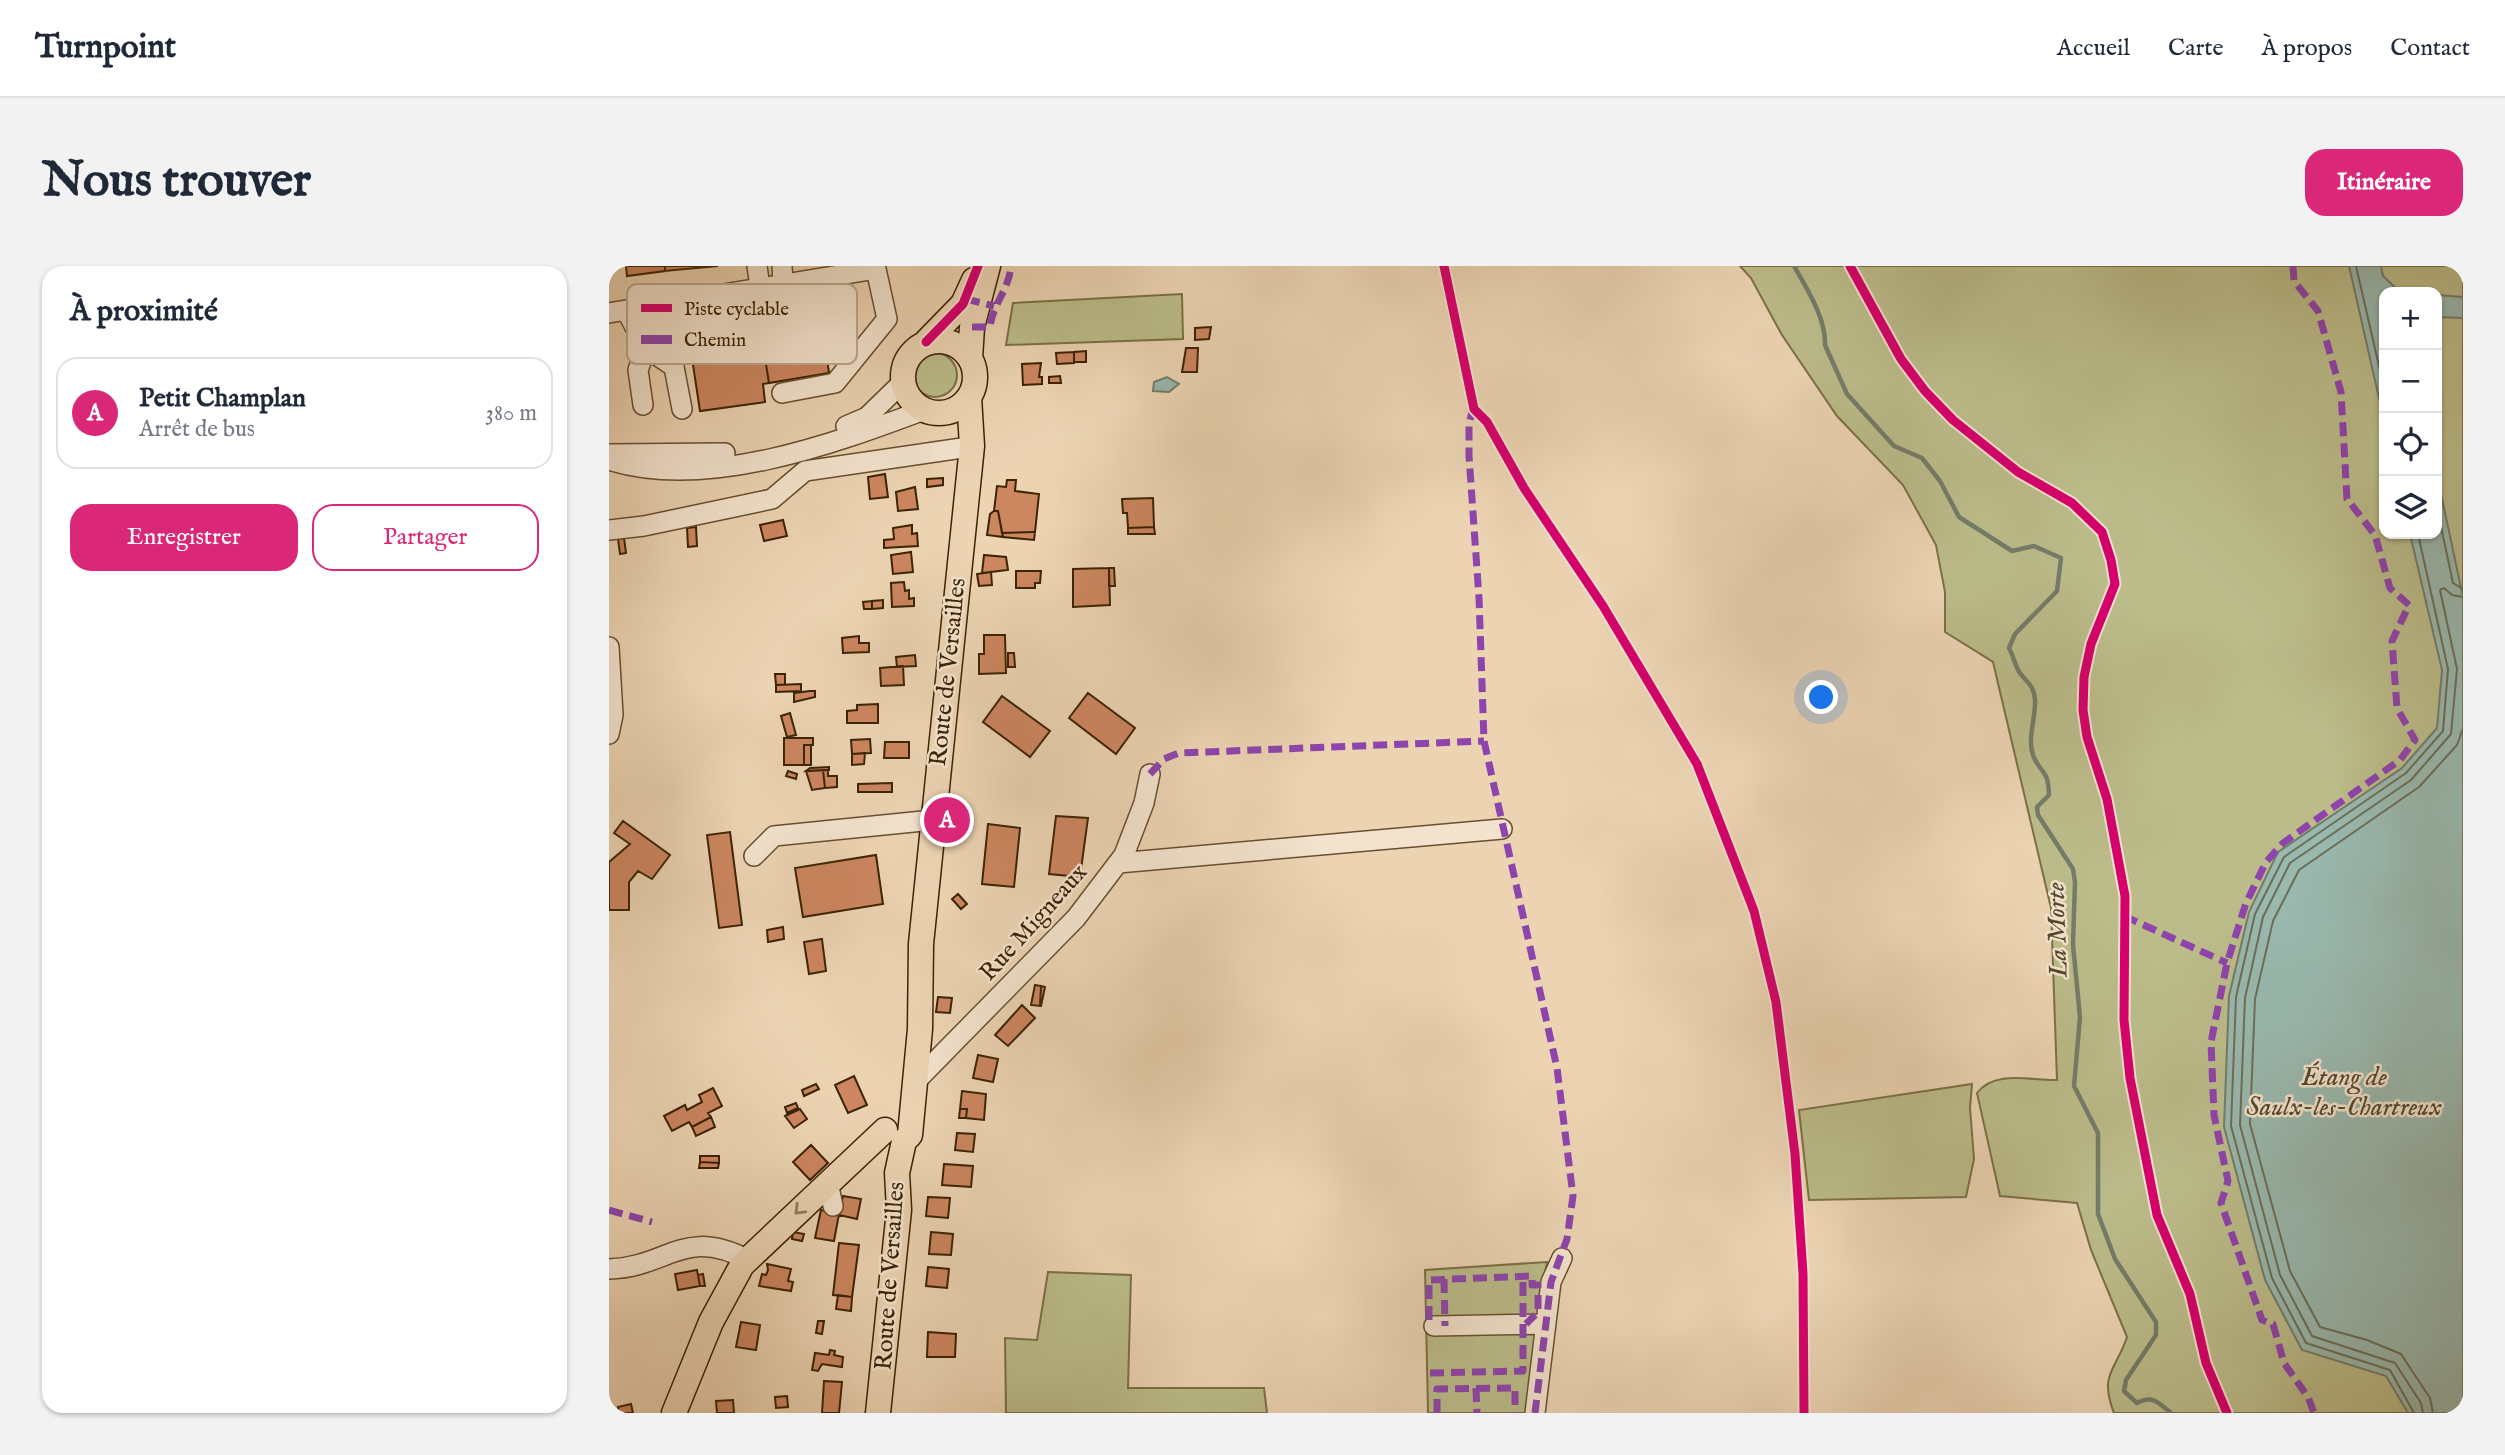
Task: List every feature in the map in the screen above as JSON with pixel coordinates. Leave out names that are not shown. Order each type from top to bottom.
[{"type":"main road","points":[[965,459],[931,412],[907,394],[902,372],[910,354],[926,342],[963,304],[978,266]]},
{"type":"main road","points":[[970,359],[972,327],[988,266]]},
{"type":"main road","points":[[926,342],[946,341],[964,351],[975,371],[969,397],[950,411],[931,412]]},
{"type":"main road","name":"Route de Versailles","points":[[878,1413],[899,1210],[898,1128],[917,1080],[921,944],[965,459],[972,446],[969,397]]},
{"type":"main road","points":[[674,1413],[711,1322],[748,1260],[828,1196],[898,1128],[921,944]]},
{"type":"street","points":[[757,266],[759,284]]},
{"type":"street","points":[[769,284],[787,277],[876,269],[887,319],[857,356]]},
{"type":"street","points":[[640,364],[638,370],[643,405]]},
{"type":"street","points":[[670,364],[674,367],[683,410]]},
{"type":"street","points":[[782,393],[835,383],[850,364]]},
{"type":"street","points":[[609,454],[713,454],[791,442],[867,417],[903,382]]},
{"type":"street","points":[[609,460],[633,468],[652,469],[687,469],[751,462],[828,444],[931,412]]},
{"type":"street","points":[[609,530],[644,526],[772,499],[805,471],[965,459]]},
{"type":"street","points":[[609,647],[613,715],[609,733]]},
{"type":"street","name":"Rue Migneaux","points":[[917,1080],[1076,918],[1118,863],[1144,803],[1150,774]]},
{"type":"street","points":[[754,856],[773,836],[921,819],[933,820]]},
{"type":"street","points":[[1118,863],[1502,829]]},
{"type":"street","points":[[609,1269],[625,1269],[698,1244],[717,1246],[748,1260]]},
{"type":"street","points":[[1535,1413],[1551,1282],[1562,1258]]},
{"type":"street","points":[[1433,1326],[1546,1324]]},
{"type":"green space","points":[[1740,266],[2463,266],[2463,1413],[2114,1413],[2108,1381],[2127,1337],[2091,1250],[2077,1203],[2000,1196],[1977,1093],[1994,1081],[2004,1079],[2057,1080],[2051,908],[1993,662],[1945,632],[1945,592],[1936,545],[1903,485],[1837,416],[1782,335],[1751,278]]},
{"type":"green space","points":[[1182,294],[1183,339],[1006,345],[1013,303]]},
{"type":"green space","points":[[935,353],[950,360],[957,375],[950,390],[935,397],[920,390],[913,375],[920,360]]},
{"type":"green space","points":[[1972,1084],[1970,1108],[1974,1159],[1966,1197],[1809,1200],[1799,1110]]},
{"type":"green space","points":[[1547,1262],[1536,1331],[1529,1413],[1428,1413],[1425,1270]]},
{"type":"green space","points":[[1048,1272],[1131,1275],[1128,1388],[1264,1388],[1267,1413],[1006,1413],[1005,1338],[1037,1340]]},
{"type":"water","points":[[2349,266],[2381,266],[2383,276],[2395,287],[2379,287],[2379,398]]},
{"type":"water","points":[[2442,295],[2463,297],[2463,318],[2442,317]]},
{"type":"water","points":[[1167,377],[1179,384],[1169,392],[1153,391],[1154,382]]},
{"type":"water","name":"Étang de Saulx-les-Chartreux","points":[[2442,498],[2463,597],[2463,1413],[2408,1413],[2386,1376],[2302,1350],[2265,1280],[2224,1127],[2229,996],[2249,912],[2278,852],[2402,768],[2437,728],[2442,670],[2411,539],[2442,539]]},
{"type":"building","points":[[626,266],[665,266],[665,271],[627,276]]},
{"type":"building","points":[[665,266],[718,266],[665,271]]},
{"type":"building","points":[[1211,327],[1209,339],[1195,340],[1195,328]]},
{"type":"building","points":[[1186,348],[1198,348],[1197,372],[1182,372]]},
{"type":"building","points":[[1086,351],[1086,362],[1074,362],[1074,352]]},
{"type":"building","points":[[1074,352],[1074,363],[1057,364],[1056,353]]},
{"type":"building","points":[[1041,363],[1039,377],[1042,377],[1042,384],[1023,385],[1022,364]]},
{"type":"building","points":[[693,364],[766,364],[769,383],[763,384],[765,402],[700,411]]},
{"type":"building","points":[[766,364],[828,364],[829,373],[769,383]]},
{"type":"building","points":[[1060,376],[1061,383],[1049,383],[1049,377]]},
{"type":"building","points":[[885,474],[888,497],[870,499],[868,477]]},
{"type":"building","points":[[943,478],[943,485],[927,487],[927,479]]},
{"type":"building","points":[[1007,480],[1016,480],[1015,491],[1039,494],[1035,532],[1002,533],[998,511],[994,511],[997,486],[1006,487]]},
{"type":"building","points":[[915,487],[918,509],[898,511],[896,492]]},
{"type":"building","points":[[1153,498],[1154,527],[1128,528],[1122,499]]},
{"type":"building","points":[[998,511],[1003,537],[987,535],[990,514]]},
{"type":"building","points":[[783,520],[787,536],[764,541],[760,525]]},
{"type":"building","points":[[912,525],[912,534],[917,533],[918,546],[884,548],[884,540],[894,539],[893,528]]},
{"type":"building","points":[[696,527],[697,546],[688,547],[687,528]]},
{"type":"building","points":[[1154,527],[1155,534],[1128,534],[1128,528]]},
{"type":"building","points":[[1035,532],[1034,540],[1003,537],[1002,533]]},
{"type":"building","points":[[624,538],[626,553],[620,554],[618,539]]},
{"type":"building","points":[[911,552],[913,572],[893,574],[891,555]]},
{"type":"building","points":[[984,555],[1006,557],[1008,570],[982,573]]},
{"type":"building","points":[[1109,568],[1114,568],[1115,586],[1109,586]]},
{"type":"building","points":[[1109,568],[1110,605],[1073,607],[1073,569]]},
{"type":"building","points":[[1016,571],[1041,571],[1040,583],[1035,583],[1035,588],[1016,588]]},
{"type":"building","points":[[991,572],[992,585],[979,586],[977,574]]},
{"type":"building","points":[[904,582],[905,591],[909,590],[909,599],[914,598],[914,606],[892,607],[891,583]]},
{"type":"building","points":[[883,600],[883,608],[872,609],[872,601]]},
{"type":"building","points":[[872,601],[872,609],[864,609],[863,602]]},
{"type":"building","points":[[984,635],[1005,635],[1006,673],[979,674],[979,654],[984,654]]},
{"type":"building","points":[[859,636],[859,643],[869,643],[869,652],[843,653],[842,638]]},
{"type":"building","points":[[1008,653],[1014,653],[1015,667],[1008,667]]},
{"type":"building","points":[[915,655],[916,666],[897,667],[896,657]]},
{"type":"building","points":[[903,666],[904,685],[881,686],[880,668]]},
{"type":"building","points":[[775,674],[785,674],[785,685],[776,685]]},
{"type":"building","points":[[801,684],[801,691],[776,692],[776,685]]},
{"type":"building","points":[[815,691],[815,697],[794,702],[794,693]]},
{"type":"building","points":[[1088,693],[1135,728],[1116,754],[1069,718]]},
{"type":"building","points":[[1002,696],[1050,731],[1030,757],[983,722]]},
{"type":"building","points":[[878,704],[878,723],[847,723],[847,711],[857,710],[857,705]]},
{"type":"building","points":[[790,713],[796,735],[787,737],[781,716]]},
{"type":"building","points":[[784,738],[813,738],[813,745],[804,745],[804,765],[784,765]]},
{"type":"building","points":[[870,739],[871,753],[852,754],[851,740]]},
{"type":"building","points":[[885,742],[909,742],[909,758],[884,758]]},
{"type":"building","points":[[804,745],[811,745],[811,765],[804,765]]},
{"type":"building","points":[[865,753],[864,764],[852,765],[852,754]]},
{"type":"building","points":[[829,767],[829,770],[806,771],[810,768]]},
{"type":"building","points":[[823,770],[828,770],[828,776],[837,776],[837,787],[825,788]]},
{"type":"building","points":[[823,770],[825,788],[812,790],[806,771]]},
{"type":"building","points":[[788,771],[797,774],[796,779],[786,776]]},
{"type":"building","points":[[892,783],[892,792],[858,792],[858,784]]},
{"type":"building","points":[[1056,816],[1088,818],[1080,877],[1049,874]]},
{"type":"building","points":[[623,821],[670,855],[652,879],[638,871],[629,882],[629,910],[609,910],[609,862],[630,844],[614,833]]},
{"type":"building","points":[[988,824],[1020,828],[1014,887],[982,884]]},
{"type":"building","points":[[730,832],[742,925],[719,928],[707,835]]},
{"type":"building","points":[[876,855],[883,904],[803,917],[795,868]]},
{"type":"building","points":[[958,894],[967,904],[961,909],[952,899]]},
{"type":"building","points":[[783,927],[784,939],[768,942],[767,930]]},
{"type":"building","points":[[822,939],[826,971],[809,974],[804,942]]},
{"type":"building","points":[[1035,985],[1041,986],[1040,1006],[1031,1005]]},
{"type":"building","points":[[1041,986],[1045,987],[1040,1006]]},
{"type":"building","points":[[938,997],[952,998],[950,1013],[936,1012]]},
{"type":"building","points":[[1022,1005],[1035,1018],[1008,1046],[995,1035]]},
{"type":"building","points":[[978,1055],[998,1059],[993,1082],[973,1078]]},
{"type":"building","points":[[854,1076],[867,1105],[848,1113],[835,1085]]},
{"type":"building","points":[[816,1084],[819,1089],[804,1096],[802,1090]]},
{"type":"building","points":[[713,1088],[722,1106],[708,1113],[711,1117],[692,1127],[689,1122],[672,1131],[664,1116],[685,1105],[687,1110],[702,1102],[699,1095]]},
{"type":"building","points":[[962,1091],[986,1094],[984,1120],[966,1118],[967,1109],[960,1109]]},
{"type":"building","points":[[796,1103],[798,1108],[787,1113],[785,1107]]},
{"type":"building","points":[[800,1109],[807,1119],[794,1128],[785,1116]]},
{"type":"building","points":[[960,1109],[967,1109],[966,1118],[959,1118]]},
{"type":"building","points":[[711,1117],[715,1127],[696,1136],[692,1127]]},
{"type":"building","points":[[957,1133],[975,1134],[973,1152],[955,1150]]},
{"type":"building","points":[[811,1145],[828,1163],[810,1180],[793,1162]]},
{"type":"building","points":[[700,1156],[719,1156],[719,1163],[700,1162]]},
{"type":"building","points":[[700,1162],[719,1163],[718,1168],[699,1168]]},
{"type":"building","points":[[944,1164],[973,1166],[971,1187],[942,1185]]},
{"type":"building","points":[[843,1196],[861,1199],[857,1219],[839,1215]]},
{"type":"building","points":[[928,1197],[950,1198],[948,1218],[926,1216]]},
{"type":"building","points":[[821,1210],[839,1214],[834,1241],[815,1238]]},
{"type":"building","points":[[793,1232],[804,1234],[802,1241],[792,1239]]},
{"type":"building","points":[[931,1232],[953,1234],[951,1255],[929,1254]]},
{"type":"building","points":[[839,1243],[859,1245],[852,1297],[833,1295]]},
{"type":"building","points":[[767,1264],[791,1269],[788,1281],[793,1282],[791,1291],[759,1286],[762,1274],[766,1275],[768,1270]]},
{"type":"building","points":[[928,1267],[949,1269],[947,1288],[926,1286]]},
{"type":"building","points":[[697,1270],[700,1286],[678,1290],[675,1274]]},
{"type":"building","points":[[703,1274],[705,1286],[700,1286],[698,1275]]},
{"type":"building","points":[[838,1295],[852,1297],[851,1311],[836,1309]]},
{"type":"building","points":[[818,1321],[824,1321],[822,1334],[816,1333]]},
{"type":"building","points":[[741,1322],[760,1325],[756,1350],[736,1347]]},
{"type":"building","points":[[928,1332],[956,1334],[955,1357],[927,1357]]},
{"type":"building","points":[[830,1350],[835,1351],[834,1355],[843,1357],[842,1367],[822,1364],[818,1371],[812,1370],[815,1353],[829,1355]]},
{"type":"building","points":[[824,1381],[842,1382],[839,1413],[822,1413]]},
{"type":"building","points":[[787,1396],[788,1407],[776,1408],[775,1397]]},
{"type":"building","points":[[733,1400],[734,1413],[717,1413],[716,1401]]},
{"type":"building","points":[[631,1404],[633,1413],[619,1413],[618,1407]]},
{"type":"waterway","name":"La Morte","points":[[1794,266],[1819,314],[1825,345],[1847,394],[1894,446],[1922,458],[1940,481],[1959,517],[2012,551],[2034,546],[2061,558],[2057,591],[2015,634],[2009,648],[2018,670],[2034,695],[2031,748],[2045,775],[2049,795],[2037,807],[2038,815],[2073,869],[2073,945],[2080,1017],[2074,1086],[2098,1133],[2098,1214],[2115,1259],[2156,1322],[2156,1335],[2126,1380],[2124,1391],[2137,1403],[2151,1400],[2171,1413]]},
{"type":"marked path","points":[[972,327],[990,327],[1011,266]]},
{"type":"marked path","points":[[2293,266],[2294,281],[2318,311],[2341,392],[2347,499],[2375,535],[2390,588],[2409,605],[2392,641],[2397,708],[2415,740],[2400,760],[2283,843],[2266,862],[2246,903],[2227,963],[2211,1042],[2214,1115],[2228,1181],[2221,1203],[2262,1320],[2273,1324],[2284,1363],[2308,1397],[2314,1413]]},
{"type":"marked path","points":[[966,299],[994,306]]},
{"type":"marked path","points":[[1473,406],[1469,426],[1469,456],[1479,598],[1484,741],[1557,1068],[1573,1196],[1567,1239],[1551,1282],[1535,1413]]},
{"type":"marked path","points":[[1150,774],[1164,759],[1179,753],[1484,741]]},
{"type":"marked path","points":[[2124,916],[2227,963]]},
{"type":"marked path","points":[[609,1210],[652,1222]]},
{"type":"marked path","points":[[1429,1320],[1429,1280],[1532,1276],[1532,1285],[1538,1285],[1538,1312],[1526,1324]]},
{"type":"marked path","points":[[1430,1373],[1523,1371],[1523,1277]]},
{"type":"marked path","points":[[1444,1279],[1445,1326]]},
{"type":"marked path","points":[[1476,1388],[1477,1413]]},
{"type":"marked path","points":[[1437,1413],[1437,1389],[1515,1388],[1515,1413]]},
{"type":"cycle path","points":[[926,342],[963,304],[978,266]]},
{"type":"cycle path","points":[[1444,266],[1474,409],[1487,422],[1524,488],[1603,606],[1697,764],[1754,911],[1776,1002],[1795,1154],[1803,1274],[1804,1413]]},
{"type":"cycle path","points":[[1850,266],[1901,359],[1925,391],[1953,420],[2018,472],[2072,503],[2102,532],[2115,584],[2091,644],[2084,677],[2083,710],[2087,737],[2107,799],[2125,896],[2124,1020],[2130,1078],[2157,1215],[2190,1294],[2206,1363],[2227,1413]]},
{"type":"place","name":"Petit Champlan","points":[[947,820]]}]
